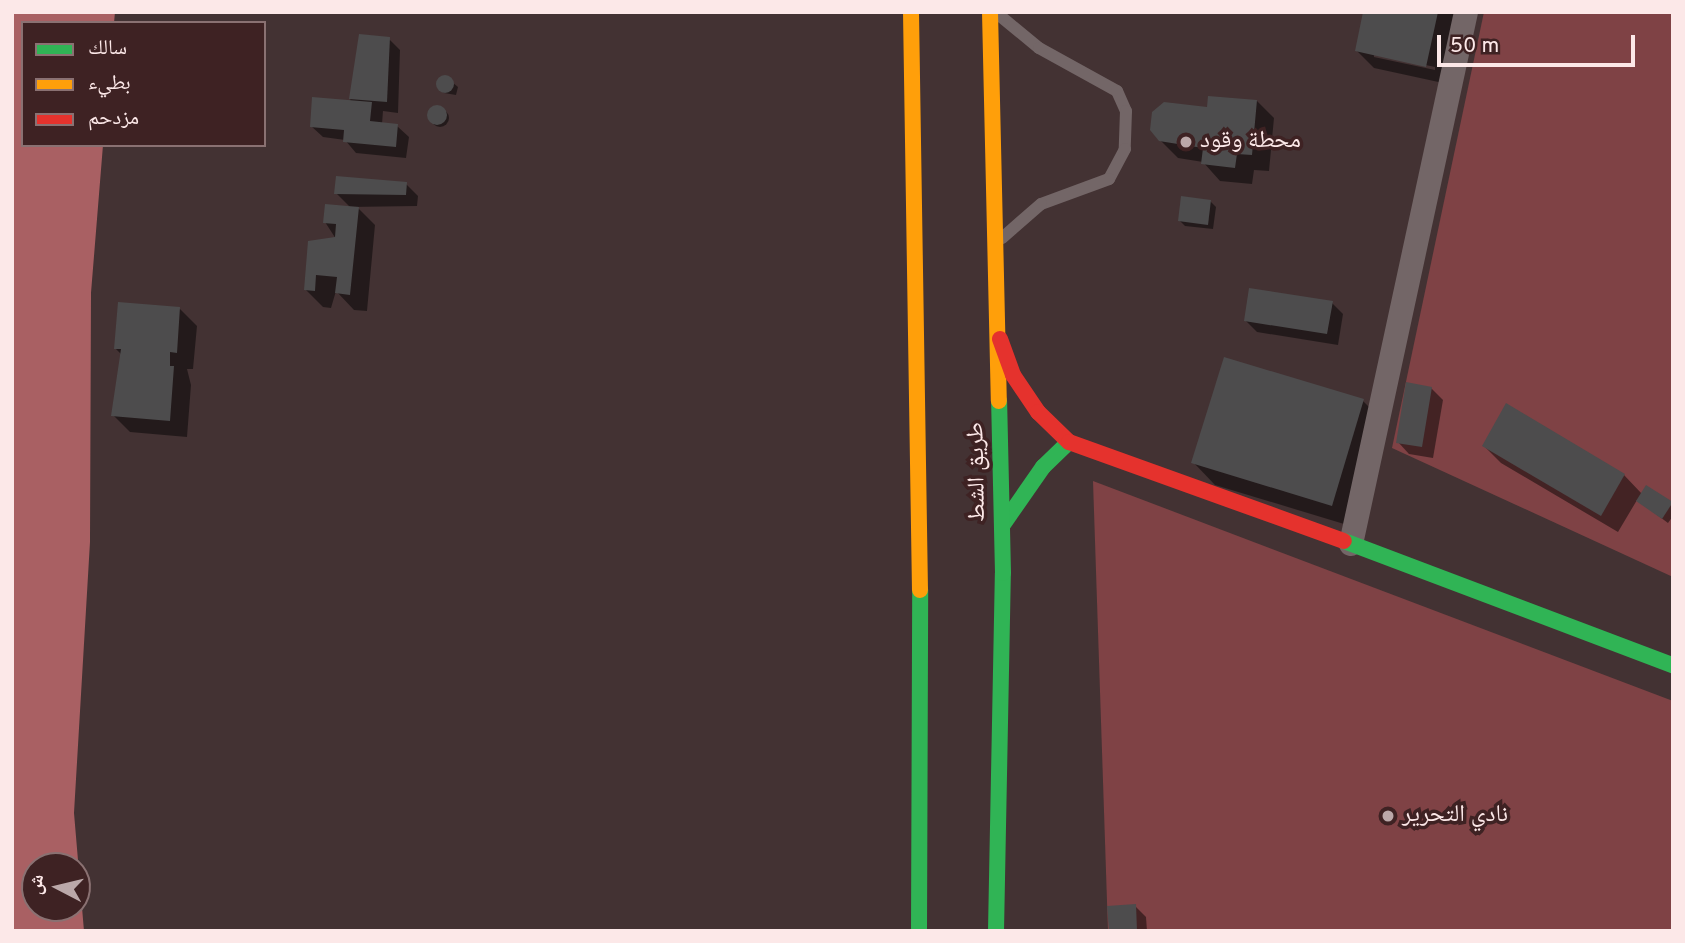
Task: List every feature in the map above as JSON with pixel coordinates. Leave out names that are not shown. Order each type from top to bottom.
[{"type":"main road","points":[[911,12],[921,422],[919,931]]},
{"type":"main road","name":"طريق الشط","points":[[993,12],[1002,526],[996,931]]},
{"type":"main road","points":[[999,334],[1013,375],[1038,412],[1069,442],[1351,544],[1673,666]]},
{"type":"main road","points":[[1002,526],[1043,467],[1069,442]]},
{"type":"street","points":[[1351,544],[1466,12]]},
{"type":"lane","points":[[993,12],[1039,48],[1117,91],[1126,111],[1125,149],[1109,179],[1041,204],[996,244]]},
{"type":"shaded area","points":[[12,12],[115,12],[114,21],[21,21],[21,147],[103,147],[91,293],[90,542],[74,813],[77,852],[21,852],[21,922],[83,922],[84,931],[12,931]]},
{"type":"shaded area","points":[[1484,12],[1673,12],[1673,577],[1392,448]]},
{"type":"shaded area","name":"نادي التحرير","points":[[1093,481],[1673,701],[1673,931],[1108,931]]},
{"type":"building","points":[[1363,12],[1438,12],[1426,67],[1355,51]]},
{"type":"building","points":[[359,34],[390,37],[387,102],[349,99]]},
{"type":"building","points":[[445,75],[451,78],[454,84],[451,90],[445,93],[439,90],[436,84],[439,78]]},
{"type":"building","points":[[1208,96],[1257,100],[1252,155],[1237,154],[1235,168],[1201,164],[1203,148],[1159,141],[1150,130],[1152,112],[1164,102],[1207,107]]},
{"type":"building","points":[[312,97],[372,102],[370,121],[398,124],[396,147],[343,142],[344,130],[310,127]]},
{"type":"building","points":[[437,105],[444,108],[447,115],[444,122],[437,125],[430,122],[427,115],[430,108]]},
{"type":"building","points":[[336,176],[407,182],[406,195],[334,194]]},
{"type":"building","points":[[1181,196],[1211,200],[1208,225],[1178,221]]},
{"type":"building","points":[[325,204],[359,207],[350,295],[335,293],[337,277],[316,275],[315,291],[304,290],[308,241],[335,237],[336,224],[323,223]]},
{"type":"building","points":[[1249,288],[1333,301],[1327,334],[1244,321]]},
{"type":"building","points":[[118,302],[180,307],[177,353],[170,352],[170,366],[174,366],[170,421],[111,416],[121,349],[114,349]]},
{"type":"building","points":[[1224,357],[1364,399],[1332,506],[1191,463]]},
{"type":"building","points":[[1406,382],[1432,387],[1422,447],[1396,443]]},
{"type":"building","points":[[1506,403],[1625,474],[1601,516],[1482,446]]},
{"type":"building","points":[[1646,485],[1673,502],[1662,519],[1636,501]]},
{"type":"building","points":[[1136,904],[1137,931],[1109,931],[1107,906]]},
{"type":"traffic: fast","points":[[996,931],[1003,573],[999,401]]},
{"type":"traffic: fast","points":[[1002,526],[1043,467],[1069,442]]},
{"type":"traffic: fast","points":[[1344,541],[1673,665]]},
{"type":"traffic: fast","points":[[919,931],[920,590]]},
{"type":"traffic: slow","points":[[911,12],[920,590]]},
{"type":"traffic: slow","points":[[990,12],[999,401]]},
{"type":"traffic: jam","points":[[1000,339],[1013,375],[1038,412],[1069,442],[1344,541]]},
{"type":"place","name":"محطة وقود","points":[[1186,142]]},
{"type":"place","name":"نادي التحرير","points":[[1388,816]]}]
